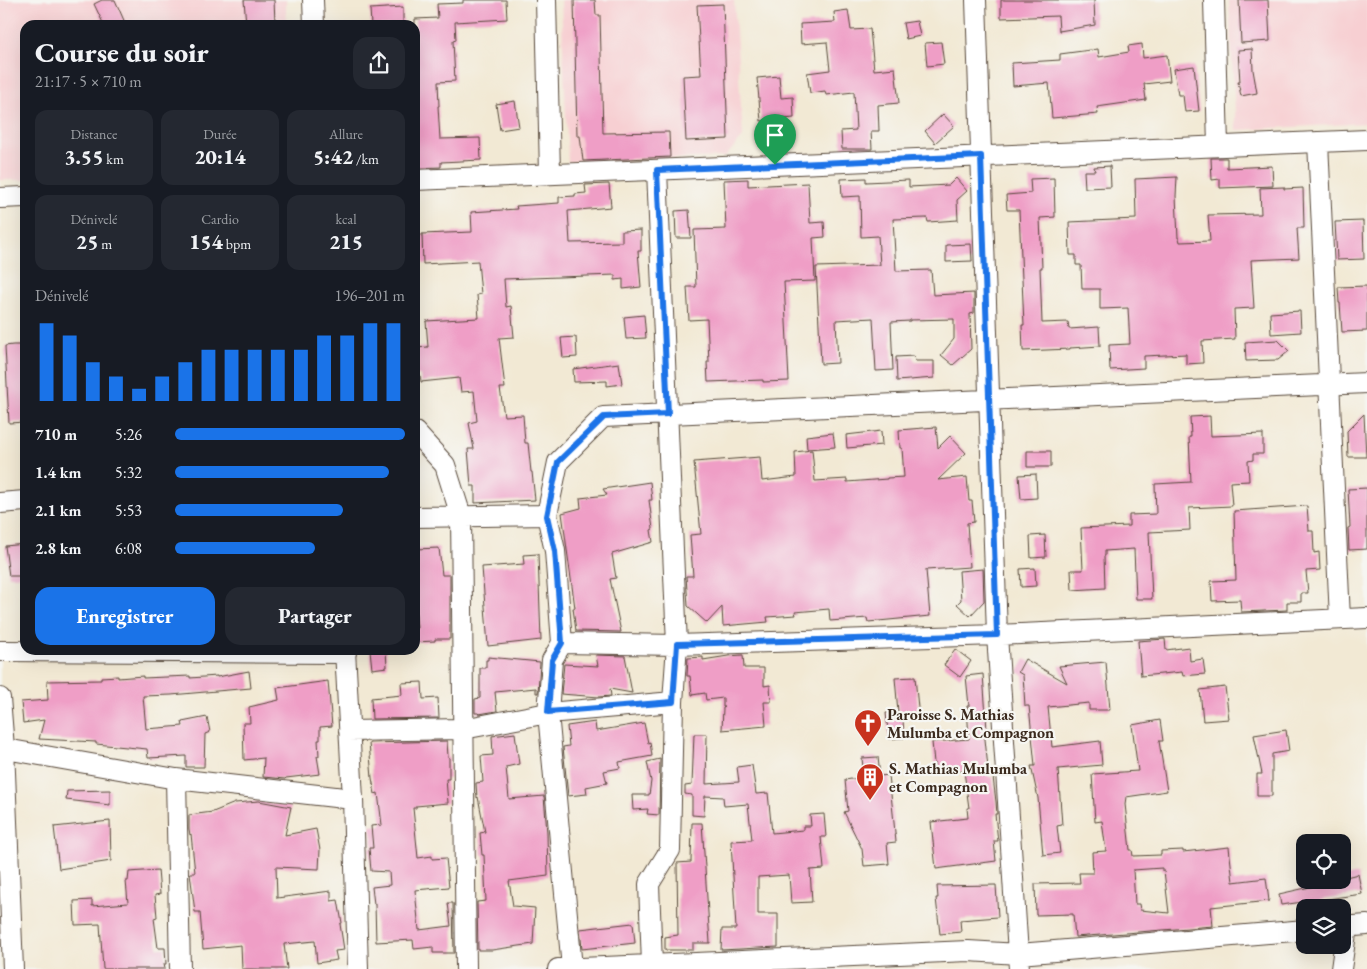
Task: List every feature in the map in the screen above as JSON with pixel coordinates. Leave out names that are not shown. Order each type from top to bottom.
[{"type":"street","points":[[313,0],[314,20]]},
{"type":"street","points":[[546,0],[550,174]]},
{"type":"street","points":[[976,0],[997,635],[1019,961]]},
{"type":"street","points":[[1214,0],[1218,146]]},
{"type":"street","points":[[420,180],[1367,140]]},
{"type":"street","points":[[1318,142],[1340,619]]},
{"type":"street","points":[[652,965],[649,884],[670,850],[673,702],[677,644],[657,170]]},
{"type":"street","points":[[0,198],[20,197]]},
{"type":"street","points":[[572,968],[548,712],[552,660],[562,643],[555,551],[547,516],[558,462],[604,417],[1367,383]]},
{"type":"street","points":[[420,438],[445,466],[461,516],[466,969]]},
{"type":"street","points":[[0,503],[20,501]]},
{"type":"street","points":[[420,517],[547,516]]},
{"type":"street","points":[[562,643],[677,644],[997,635],[1367,618]]},
{"type":"street","points":[[0,651],[20,651]]},
{"type":"street","points":[[345,655],[353,799],[358,969]]},
{"type":"street","points":[[0,698],[14,969]]},
{"type":"street","points":[[349,732],[463,729],[548,712],[673,702]]},
{"type":"street","points":[[2,748],[176,779],[353,799]]},
{"type":"street","points":[[176,779],[180,969]]},
{"type":"street","points":[[1341,969],[1352,926]]},
{"type":"street","points":[[558,969],[968,951],[1019,961],[1296,931]]},
{"type":"shaded area","points":[[0,0],[286,0],[286,20],[20,20],[20,180],[0,180]]},
{"type":"shaded area","points":[[561,0],[734,0],[743,137],[725,157],[568,162]]},
{"type":"shaded area","points":[[1229,0],[1367,0],[1367,123],[1236,130]]},
{"type":"building","points":[[102,0],[115,0],[124,20],[102,20],[94,4]]},
{"type":"building","points":[[244,0],[274,0],[275,20],[246,20]]},
{"type":"building","points":[[463,0],[506,0],[507,19],[455,22],[456,40],[453,41],[455,81],[438,82],[440,139],[480,138],[481,160],[441,162],[441,167],[420,168],[420,20],[415,19],[438,18],[437,4],[463,3]]},
{"type":"building","points":[[574,0],[595,0],[596,15],[600,15],[603,133],[669,132],[670,157],[583,161],[580,136],[577,136]]},
{"type":"building","points":[[1001,0],[1094,0],[1095,25],[1059,31],[1058,16],[1001,18]]},
{"type":"building","points":[[1239,0],[1268,0],[1270,41],[1241,43]]},
{"type":"building","points":[[723,4],[728,139],[686,141],[683,76],[701,75],[697,5]]},
{"type":"building","points":[[403,7],[403,20],[371,20],[370,9]]},
{"type":"building","points":[[848,10],[851,30],[870,29],[874,70],[895,68],[899,103],[878,105],[879,131],[871,131],[872,149],[842,149],[841,131],[856,130],[854,92],[826,95],[825,91],[810,93],[807,73],[830,70],[827,42],[801,44],[800,24],[835,22],[834,12]]},
{"type":"building","points":[[917,21],[920,36],[906,39],[903,23]]},
{"type":"building","points":[[941,42],[944,64],[927,66],[925,43]]},
{"type":"building","points":[[1142,44],[1143,58],[1167,55],[1170,81],[1144,84],[1146,100],[1097,107],[1098,114],[1052,118],[1049,83],[1013,86],[1012,63],[1060,60],[1060,54],[1098,49],[1099,57],[1129,52],[1128,46]]},
{"type":"building","points":[[1252,49],[1257,93],[1241,96],[1238,82],[1240,82],[1238,50]]},
{"type":"building","points":[[1194,66],[1199,111],[1185,112],[1183,95],[1178,95],[1174,69]]},
{"type":"building","points":[[779,76],[781,98],[793,97],[794,118],[761,121],[757,78]]},
{"type":"building","points":[[515,101],[519,127],[500,130],[496,104]]},
{"type":"building","points":[[943,114],[954,126],[935,143],[925,131]]},
{"type":"building","points":[[1211,158],[1227,158],[1227,168],[1272,166],[1273,186],[1220,188],[1220,179],[1212,180]]},
{"type":"building","points":[[1110,166],[1111,187],[1085,188],[1084,171],[1095,171],[1094,167]]},
{"type":"building","points":[[1177,177],[1176,196],[1178,238],[1180,242],[1210,241],[1208,215],[1261,214],[1260,188],[1303,188],[1304,228],[1297,228],[1299,258],[1251,260],[1254,308],[1234,309],[1235,339],[1202,341],[1203,363],[1186,364],[1186,354],[1144,356],[1144,368],[1110,370],[1109,345],[1130,344],[1128,308],[1100,309],[1100,289],[1082,289],[1081,265],[1076,265],[1076,255],[1070,255],[1069,222],[1136,219],[1135,179]]},
{"type":"building","points":[[866,178],[866,182],[909,180],[909,187],[949,185],[956,178],[967,191],[957,200],[958,220],[928,222],[927,218],[893,219],[896,271],[931,270],[933,295],[974,293],[974,313],[970,314],[971,349],[953,365],[941,355],[954,339],[954,319],[910,320],[891,322],[893,370],[876,371],[873,318],[836,320],[838,363],[821,364],[816,267],[880,265],[878,236],[861,237],[860,196],[842,197],[841,179]]},
{"type":"building","points":[[1054,178],[1055,217],[1040,218],[1042,323],[1068,322],[1069,329],[1099,327],[1100,346],[1023,351],[1022,325],[1024,325],[1019,210],[1007,210],[1006,195],[1031,193],[1030,179]]},
{"type":"building","points":[[748,179],[748,186],[808,183],[810,223],[824,222],[825,237],[813,238],[815,281],[784,282],[789,381],[708,382],[707,319],[689,320],[687,287],[696,287],[694,230],[726,229],[724,180]]},
{"type":"building","points":[[609,184],[611,207],[568,211],[570,243],[622,242],[622,231],[641,230],[641,251],[638,251],[641,287],[623,289],[623,279],[615,280],[615,275],[504,279],[506,307],[511,306],[514,337],[499,338],[505,388],[500,388],[504,416],[523,415],[525,443],[528,443],[535,500],[475,503],[475,486],[471,486],[468,449],[474,449],[469,423],[477,421],[474,391],[461,392],[459,378],[421,382],[420,348],[428,347],[426,321],[479,318],[477,295],[481,294],[478,261],[423,264],[422,234],[472,232],[471,212],[517,209],[516,206],[559,203],[559,197],[586,193],[585,185]]},
{"type":"building","points":[[689,210],[691,238],[676,238],[675,211]]},
{"type":"building","points":[[1363,221],[1364,259],[1337,260],[1335,222]]},
{"type":"building","points":[[971,244],[972,261],[946,262],[946,245]]},
{"type":"building","points":[[1367,286],[1367,331],[1342,332],[1338,287]]},
{"type":"building","points":[[1300,311],[1301,332],[1271,334],[1270,313]]},
{"type":"building","points":[[644,315],[646,338],[626,339],[624,317]]},
{"type":"building","points":[[576,337],[577,357],[563,358],[561,338]]},
{"type":"building","points":[[1278,340],[1289,351],[1278,360],[1246,361],[1245,342]]},
{"type":"building","points":[[20,345],[20,422],[9,423],[5,346]]},
{"type":"building","points":[[914,356],[915,361],[934,361],[934,378],[897,381],[896,357]]},
{"type":"building","points":[[619,363],[622,384],[607,386],[607,381],[574,382],[573,369]]},
{"type":"building","points":[[1364,414],[1366,457],[1348,457],[1347,431]]},
{"type":"building","points":[[1210,416],[1211,436],[1263,434],[1263,454],[1253,454],[1253,460],[1248,461],[1249,481],[1230,482],[1232,506],[1189,508],[1190,530],[1149,532],[1152,599],[1136,599],[1134,549],[1105,551],[1105,588],[1072,590],[1071,570],[1083,570],[1081,528],[1129,526],[1129,515],[1156,514],[1155,484],[1191,482],[1190,417]]},
{"type":"building","points":[[936,427],[938,448],[950,436],[966,453],[938,480],[967,477],[969,501],[972,501],[974,522],[967,523],[970,567],[926,570],[930,616],[868,622],[867,618],[830,621],[829,609],[795,612],[796,615],[767,617],[768,622],[723,626],[722,607],[707,623],[688,606],[686,576],[693,576],[690,535],[701,534],[694,462],[760,457],[762,481],[796,477],[795,452],[812,450],[815,481],[847,479],[847,482],[904,477],[899,430]]},
{"type":"building","points":[[881,431],[882,445],[847,448],[846,435]]},
{"type":"building","points":[[833,433],[835,447],[807,449],[806,436]]},
{"type":"building","points":[[1027,451],[1051,451],[1051,467],[1027,467]]},
{"type":"building","points":[[1036,474],[1037,498],[1021,499],[1019,475]]},
{"type":"building","points":[[650,482],[652,500],[649,500],[653,542],[612,554],[616,578],[610,579],[621,632],[576,631],[573,608],[575,608],[562,513],[581,508],[580,498],[607,495],[603,489]]},
{"type":"building","points":[[1367,488],[1367,549],[1349,550],[1348,489]]},
{"type":"building","points":[[1307,506],[1309,531],[1313,531],[1314,553],[1319,552],[1320,570],[1306,571],[1308,593],[1301,593],[1301,602],[1287,602],[1287,610],[1241,612],[1240,600],[1212,601],[1211,581],[1236,580],[1234,511]]},
{"type":"building","points":[[1045,535],[1046,557],[1031,558],[1030,536]]},
{"type":"building","points":[[20,544],[20,576],[9,576],[5,546]]},
{"type":"building","points":[[439,548],[442,575],[450,575],[450,639],[420,642],[420,549]]},
{"type":"building","points":[[538,554],[541,640],[488,646],[482,567],[524,564],[523,555]]},
{"type":"building","points":[[1035,568],[1036,586],[1021,587],[1020,569]]},
{"type":"building","points":[[983,569],[984,601],[970,616],[957,604],[961,600],[959,571]]},
{"type":"building","points":[[1165,639],[1166,650],[1189,647],[1190,661],[1203,659],[1205,674],[1183,676],[1182,672],[1141,676],[1138,641]]},
{"type":"building","points":[[955,649],[971,661],[960,677],[944,665]]},
{"type":"building","points":[[371,655],[386,655],[387,667],[372,669]]},
{"type":"building","points":[[596,655],[625,656],[632,693],[610,689],[611,696],[561,694],[564,664],[598,666]]},
{"type":"building","points":[[743,655],[744,668],[764,668],[764,686],[770,685],[771,702],[764,702],[766,726],[722,730],[723,708],[725,707],[723,707],[723,698],[706,700],[705,693],[692,695],[690,676],[687,676],[688,658],[703,657],[703,660]]},
{"type":"building","points":[[488,657],[540,662],[538,693],[536,693],[536,688],[495,692],[497,711],[475,713],[475,699],[480,698],[480,668],[486,668]]},
{"type":"building","points":[[1025,659],[1067,683],[1059,666],[1106,662],[1110,710],[1089,710],[1089,703],[1048,707],[1052,747],[1100,741],[1102,765],[1058,769],[1062,825],[1057,826],[1060,853],[1043,855],[1038,798],[1031,766],[1035,766],[1029,706],[1025,706],[1023,675],[1018,672]]},
{"type":"building","points":[[249,671],[251,688],[143,696],[146,729],[183,726],[182,722],[207,717],[210,732],[205,734],[204,767],[186,767],[186,756],[148,758],[147,749],[96,744],[96,742],[39,739],[44,720],[23,723],[21,702],[48,700],[47,681],[101,680],[101,677],[118,676],[118,678],[143,676],[143,678],[217,677]]},
{"type":"building","points":[[983,674],[987,730],[984,730],[989,777],[993,777],[997,814],[995,814],[998,841],[994,841],[996,861],[936,869],[931,822],[968,818],[967,808],[969,808],[964,771],[935,773],[932,742],[969,739],[967,706],[969,706],[966,676]]},
{"type":"building","points":[[915,677],[919,718],[903,719],[904,738],[889,739],[886,713],[898,712],[895,678]]},
{"type":"building","points":[[328,681],[332,726],[320,727],[320,740],[318,740],[319,756],[317,756],[320,774],[285,779],[263,777],[264,758],[244,760],[243,723],[250,723],[249,707],[279,700],[277,688]]},
{"type":"building","points":[[422,682],[423,699],[438,698],[439,718],[372,719],[371,698],[402,695],[401,683]]},
{"type":"building","points":[[1225,687],[1229,719],[1203,721],[1200,690]]},
{"type":"building","points":[[1160,720],[1163,741],[1159,741],[1167,791],[1126,797],[1125,804],[1130,850],[1132,850],[1133,856],[1161,855],[1161,851],[1183,850],[1183,852],[1229,847],[1233,882],[1266,878],[1269,901],[1211,907],[1213,926],[1075,937],[1073,914],[1036,915],[1035,884],[1080,883],[1079,873],[1093,873],[1092,852],[1106,851],[1102,821],[1095,822],[1092,774],[1138,771],[1132,725]],"holes":[[[1162,868],[1162,871],[1164,871],[1169,913],[1140,910],[1139,904],[1135,904],[1133,870]]]},
{"type":"building","points":[[595,722],[596,731],[644,723],[652,756],[619,762],[620,768],[604,771],[607,783],[586,787],[587,794],[568,796],[563,747],[569,746],[567,726]]},
{"type":"building","points":[[1286,730],[1289,751],[1272,754],[1272,796],[1257,796],[1257,774],[1262,774],[1254,735]]},
{"type":"building","points":[[515,733],[519,764],[506,767],[509,799],[544,796],[548,876],[509,881],[513,906],[535,908],[533,944],[492,950],[478,950],[477,902],[486,901],[484,855],[482,855],[480,833],[485,832],[477,798],[476,783],[483,782],[481,756],[493,755],[492,736]]},
{"type":"building","points":[[694,734],[707,734],[706,784],[739,782],[737,767],[752,765],[756,794],[768,793],[772,833],[803,830],[803,826],[811,826],[810,815],[824,814],[826,837],[821,837],[824,869],[810,870],[812,902],[791,903],[789,875],[758,877],[758,914],[778,914],[778,947],[721,950],[722,929],[736,929],[731,841],[752,840],[748,804],[724,806],[723,797],[705,796],[704,816],[692,815],[692,795],[685,794],[685,786],[692,785]]},
{"type":"building","points":[[447,741],[449,757],[449,779],[446,779],[448,803],[416,806],[416,808],[413,808],[418,858],[432,856],[432,859],[446,858],[449,887],[415,890],[419,930],[451,926],[448,903],[453,903],[454,953],[433,953],[433,947],[414,949],[413,940],[376,942],[375,904],[372,887],[390,885],[389,872],[371,871],[369,848],[373,848],[371,826],[382,825],[378,793],[375,794],[372,778],[369,743]]},
{"type":"building","name":"S. Mathias Mulumba et Compagnon","points":[[878,757],[880,776],[889,775],[896,842],[887,843],[889,864],[864,866],[862,849],[844,812],[848,811],[845,780],[864,777],[862,758]]},
{"type":"building","points":[[660,759],[659,815],[647,814],[648,809],[633,810],[632,795],[649,795],[651,781],[647,762]]},
{"type":"building","points":[[110,790],[110,805],[66,800],[67,791]]},
{"type":"building","points":[[259,801],[291,807],[285,835],[316,829],[320,850],[319,869],[276,867],[277,898],[331,891],[331,901],[338,900],[342,923],[340,924],[344,950],[335,951],[337,960],[317,963],[315,941],[284,944],[287,969],[242,969],[241,945],[203,949],[200,912],[195,912],[190,873],[195,873],[189,815],[213,812],[235,803]]},
{"type":"building","points":[[110,821],[111,861],[59,869],[54,827]]},
{"type":"building","points":[[692,823],[702,823],[710,943],[693,943],[693,950],[665,950],[665,937],[678,935],[677,863],[691,862]]},
{"type":"building","points":[[158,870],[160,894],[155,895],[157,917],[154,918],[158,948],[165,948],[165,969],[103,969],[100,924],[75,925],[74,901],[92,900],[92,906],[128,903],[126,881],[128,881],[129,872]]},
{"type":"building","points":[[1358,874],[1362,894],[1327,899],[1296,899],[1296,903],[1281,905],[1279,894],[1302,889],[1351,889],[1351,876]]},
{"type":"building","points":[[996,885],[998,917],[960,920],[961,932],[940,934],[936,898],[938,898],[937,886]]},
{"type":"building","points":[[633,923],[635,943],[582,949],[580,929]]},
{"type":"place","name":"Paroisse S. Mathias Mulumba et Compagnon","points":[[868,747]]},
{"type":"place","name":"S. Mathias Mulumba et Compagnon","points":[[870,801]]},
{"type":"route","points":[[981,156],[997,635],[677,644],[673,702],[548,712],[552,660],[562,643],[555,551],[547,516],[558,462],[604,417],[668,414],[657,170],[775,165],[981,156]]}]
